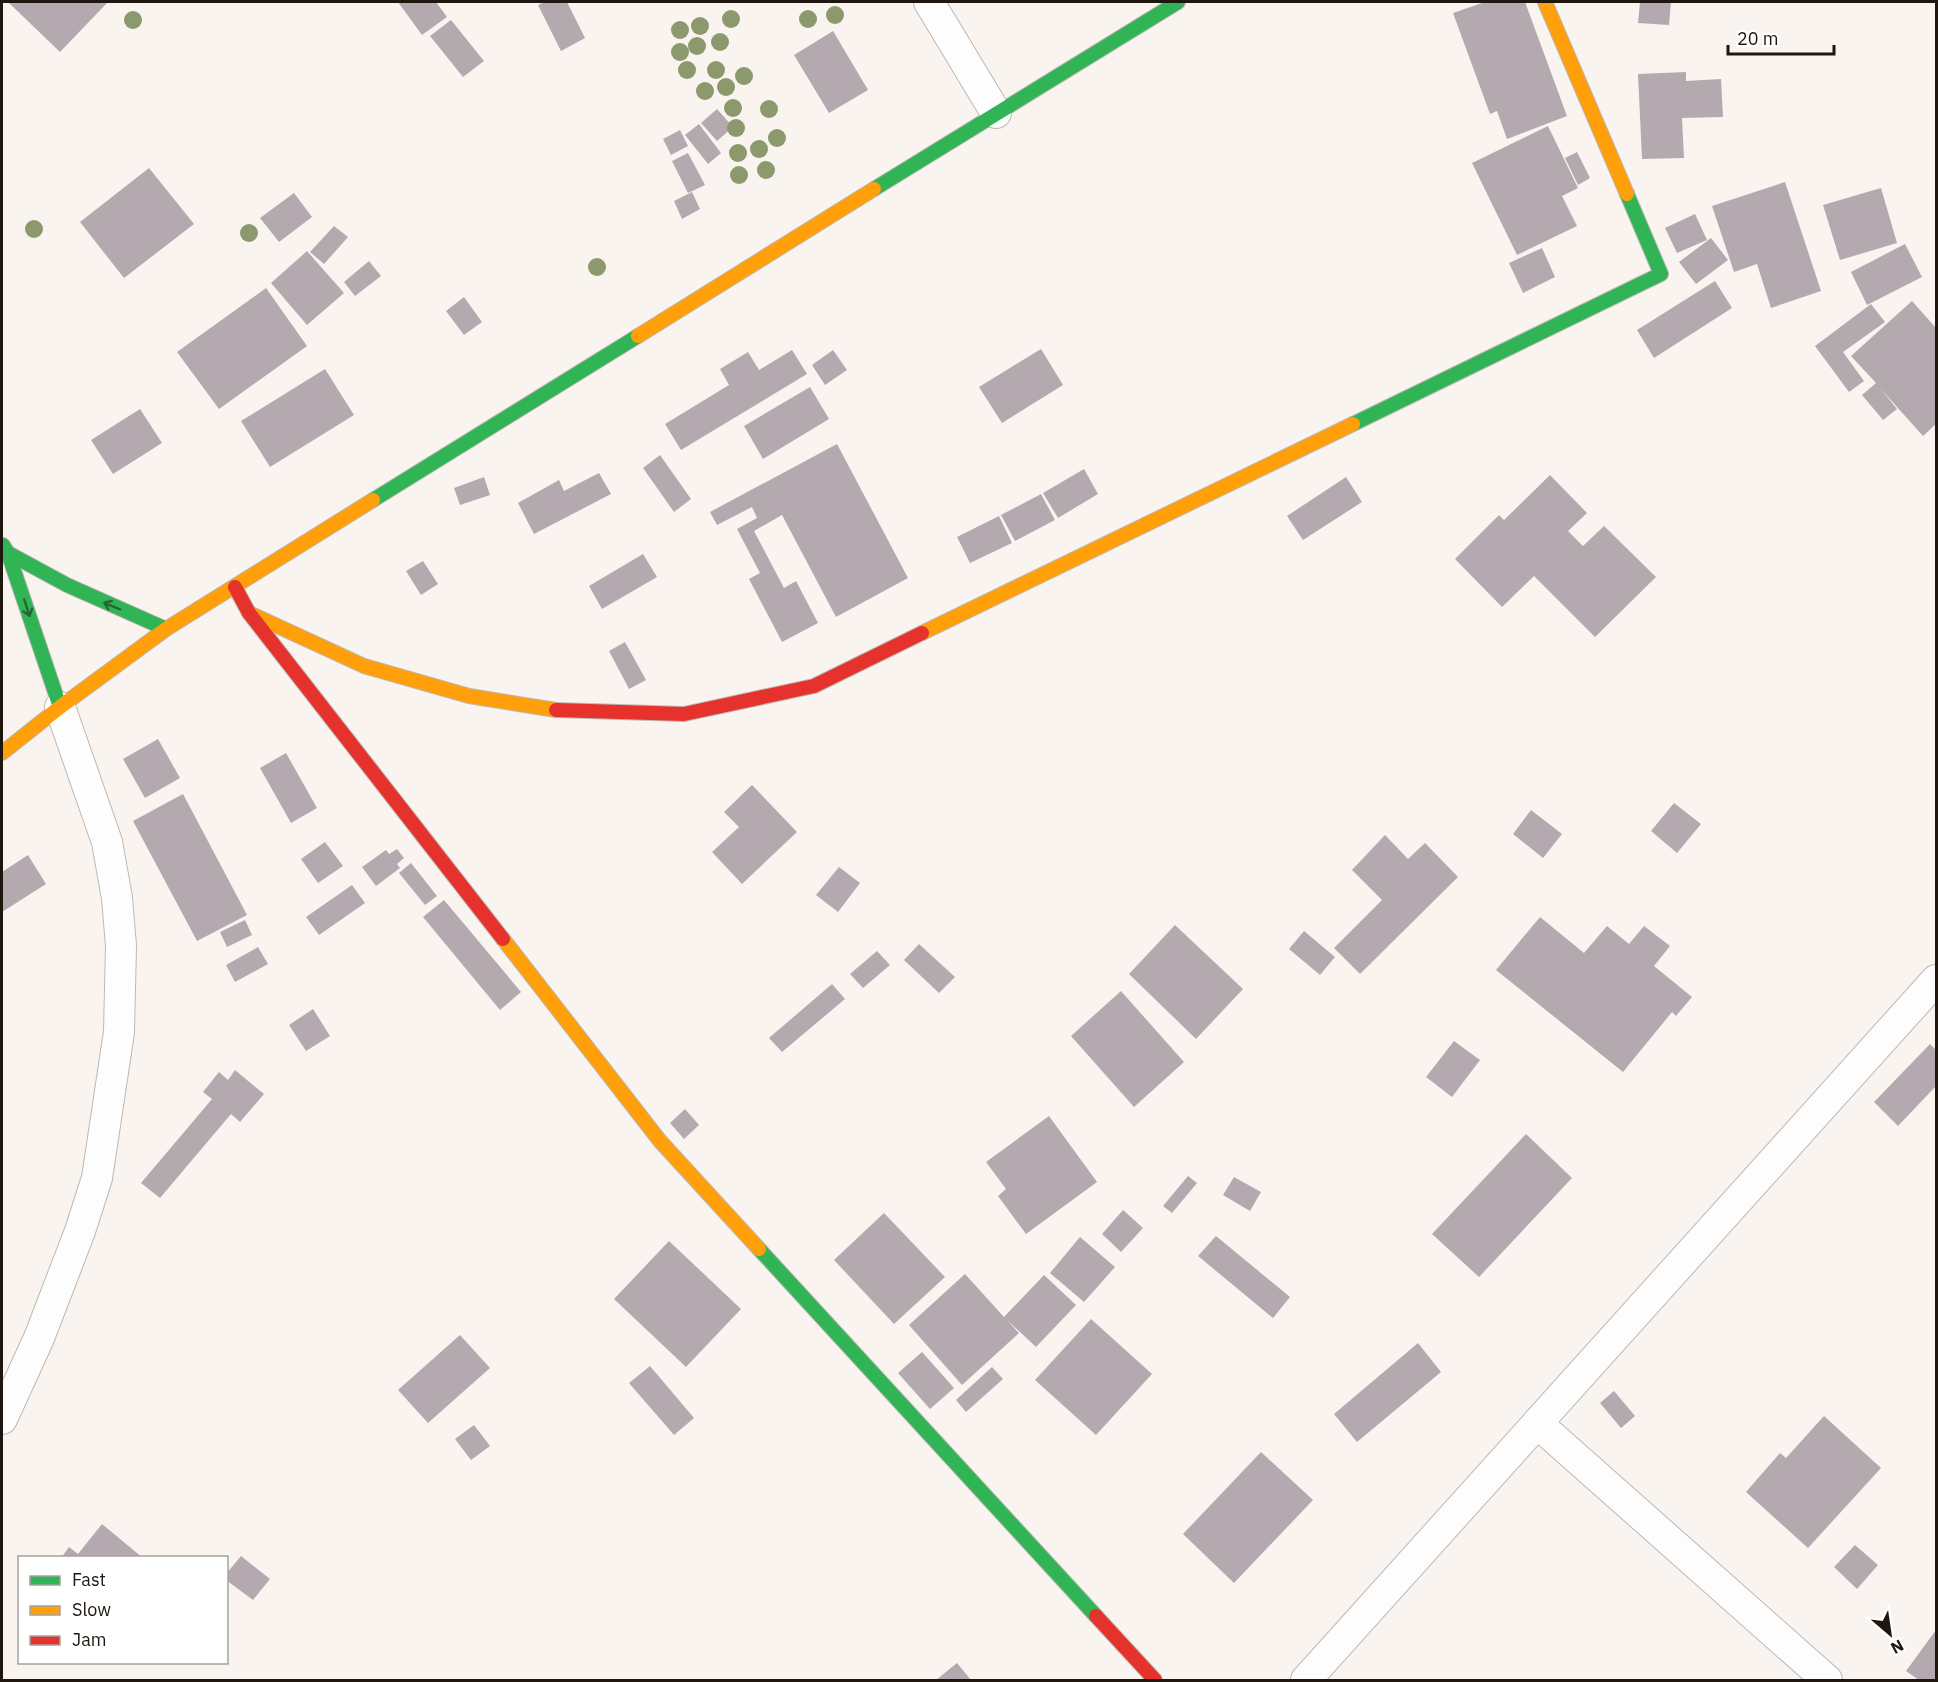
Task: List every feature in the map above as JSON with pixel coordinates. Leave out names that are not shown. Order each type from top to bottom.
[{"type":"street","points":[[929,2],[996,113]]},
{"type":"street","points":[[2,753],[166,629],[1178,2]]},
{"type":"street","points":[[249,613],[364,666],[469,696],[553,710],[684,714],[814,686],[1661,274],[1545,2]]},
{"type":"street","points":[[5,548],[67,585],[166,629]]},
{"type":"street","points":[[2,1419],[39,1338],[80,1231],[97,1178],[119,1032],[121,946],[115,886],[107,842],[5,548]]},
{"type":"street","points":[[235,587],[249,613],[660,1141],[1155,1680]]},
{"type":"street","points":[[1306,1680],[1936,980]]},
{"type":"street","points":[[1537,1423],[1827,1680]]},
{"type":"building","points":[[8,2],[108,2],[60,52]]},
{"type":"building","points":[[398,2],[436,2],[447,17],[422,35]]},
{"type":"building","points":[[545,2],[567,2],[585,38],[561,51],[538,5]]},
{"type":"building","points":[[1485,2],[1525,2],[1567,116],[1507,139],[1497,111],[1490,114],[1453,13]]},
{"type":"building","points":[[1640,2],[1671,2],[1669,25],[1638,23]]},
{"type":"building","points":[[451,20],[484,61],[463,77],[430,36]]},
{"type":"building","points":[[833,31],[868,90],[829,113],[794,55]]},
{"type":"building","points":[[1686,72],[1686,81],[1721,79],[1723,117],[1682,118],[1684,158],[1642,159],[1638,74]]},
{"type":"building","points":[[717,109],[733,127],[717,141],[701,123]]},
{"type":"building","points":[[699,124],[721,153],[708,164],[685,135]]},
{"type":"building","points":[[1548,126],[1578,188],[1562,196],[1577,226],[1517,255],[1472,163]]},
{"type":"building","points":[[680,130],[688,146],[671,155],[663,139]]},
{"type":"building","points":[[1577,152],[1590,178],[1578,185],[1565,158]]},
{"type":"building","points":[[688,153],[705,185],[688,193],[672,161]]},
{"type":"building","points":[[149,168],[194,224],[124,278],[80,222]]},
{"type":"building","points":[[1785,182],[1821,291],[1771,308],[1757,264],[1734,272],[1712,206]]},
{"type":"building","points":[[1881,188],[1897,243],[1840,260],[1823,205]]},
{"type":"building","points":[[692,192],[700,209],[682,219],[674,201]]},
{"type":"building","points":[[294,193],[312,217],[279,242],[260,218]]},
{"type":"building","points":[[1695,214],[1707,240],[1677,253],[1665,228]]},
{"type":"building","points":[[334,226],[348,237],[324,264],[310,252]]},
{"type":"building","points":[[1711,238],[1728,260],[1696,284],[1679,262]]},
{"type":"building","points":[[1905,244],[1922,277],[1867,305],[1851,272]]},
{"type":"building","points":[[1542,248],[1555,277],[1523,293],[1509,263]]},
{"type":"building","points":[[307,251],[344,293],[307,325],[271,283]]},
{"type":"building","points":[[369,261],[381,276],[355,296],[344,282]]},
{"type":"building","points":[[1715,281],[1732,308],[1654,358],[1637,330]]},
{"type":"building","points":[[266,288],[307,346],[219,409],[177,352]]},
{"type":"building","points":[[464,297],[482,322],[464,335],[446,311]]},
{"type":"building","points":[[1912,301],[1936,328],[1936,424],[1923,436],[1880,388],[1897,409],[1883,420],[1862,395],[1876,383],[1851,356]]},
{"type":"building","points":[[1871,304],[1885,322],[1843,352],[1864,381],[1849,392],[1815,346]]},
{"type":"building","points":[[1041,349],[1063,385],[1002,423],[979,387]]},
{"type":"building","points":[[792,350],[807,374],[681,450],[665,424],[729,385],[720,369],[748,352],[759,370]]},
{"type":"building","points":[[833,350],[847,370],[825,385],[812,365]]},
{"type":"building","points":[[325,369],[354,415],[270,467],[241,421]]},
{"type":"building","points":[[810,387],[829,419],[763,459],[744,426]]},
{"type":"building","points":[[140,409],[162,443],[113,474],[91,440]]},
{"type":"building","points":[[837,444],[908,578],[836,617],[782,515],[754,531],[784,588],[796,581],[818,623],[782,642],[749,579],[760,573],[737,529],[757,518],[752,507],[717,525],[710,512]]},
{"type":"building","points":[[660,455],[691,499],[674,512],[643,468]]},
{"type":"building","points":[[1084,469],[1098,494],[1058,518],[1043,493]]},
{"type":"building","points":[[599,473],[611,494],[534,534],[518,503],[559,480],[564,491]]},
{"type":"building","points":[[1550,475],[1587,513],[1568,531],[1583,546],[1604,526],[1656,577],[1595,637],[1534,576],[1502,607],[1455,559],[1499,515],[1504,520]]},
{"type":"building","points":[[484,477],[490,495],[460,505],[454,488]]},
{"type":"building","points":[[1346,477],[1362,502],[1303,540],[1287,516]]},
{"type":"building","points":[[1041,494],[1055,520],[1015,541],[1001,515]]},
{"type":"building","points":[[999,516],[1012,543],[970,563],[957,537]]},
{"type":"building","points":[[643,554],[657,577],[602,609],[589,586]]},
{"type":"building","points":[[423,561],[438,584],[421,595],[406,571]]},
{"type":"building","points":[[625,642],[646,680],[629,689],[609,651]]},
{"type":"building","points":[[158,739],[180,778],[145,798],[123,759]]},
{"type":"building","points":[[286,753],[317,808],[291,823],[260,768]]},
{"type":"building","points":[[752,785],[797,832],[742,884],[712,852],[739,827],[724,812]]},
{"type":"building","points":[[183,794],[247,915],[197,941],[133,821]]},
{"type":"building","points":[[1674,803],[1701,824],[1677,853],[1651,831]]},
{"type":"building","points":[[1531,810],[1562,834],[1543,858],[1513,834]]},
{"type":"building","points":[[1385,835],[1408,859],[1425,843],[1458,877],[1360,974],[1334,948],[1382,900],[1352,870]]},
{"type":"building","points":[[325,842],[343,866],[318,883],[301,859]]},
{"type":"building","points":[[397,849],[404,858],[397,864],[400,868],[376,886],[362,867],[386,850],[389,854]]},
{"type":"building","points":[[28,855],[46,884],[2,912],[2,872]]},
{"type":"building","points":[[411,863],[437,896],[425,905],[399,873]]},
{"type":"building","points":[[839,867],[860,883],[838,912],[816,895]]},
{"type":"building","points":[[352,885],[365,903],[319,935],[306,917]]},
{"type":"building","points":[[444,900],[521,992],[500,1010],[423,917]]},
{"type":"building","points":[[1540,917],[1584,953],[1607,926],[1629,944],[1644,926],[1670,946],[1654,966],[1692,997],[1676,1016],[1672,1012],[1623,1072],[1496,970]]},
{"type":"building","points":[[245,920],[252,935],[227,947],[220,932]]},
{"type":"building","points":[[1175,925],[1243,989],[1196,1039],[1129,974]]},
{"type":"building","points":[[1304,931],[1335,957],[1320,975],[1289,949]]},
{"type":"building","points":[[919,944],[955,977],[939,993],[904,960]]},
{"type":"building","points":[[258,947],[268,964],[235,982],[226,965]]},
{"type":"building","points":[[877,951],[890,965],[863,988],[850,974]]},
{"type":"building","points":[[832,984],[845,999],[782,1052],[769,1038]]},
{"type":"building","points":[[1121,991],[1184,1062],[1134,1107],[1071,1036]]},
{"type":"building","points":[[313,1009],[330,1036],[306,1051],[289,1025]]},
{"type":"building","points":[[1454,1041],[1480,1060],[1452,1097],[1426,1077]]},
{"type":"building","points":[[1930,1044],[1936,1050],[1936,1086],[1898,1126],[1874,1102]]},
{"type":"building","points":[[235,1070],[264,1094],[240,1122],[231,1114],[160,1198],[141,1183],[212,1099],[203,1092],[219,1072],[228,1080]]},
{"type":"building","points":[[685,1109],[699,1125],[684,1139],[670,1123]]},
{"type":"building","points":[[1049,1116],[1097,1182],[1026,1234],[998,1196],[1006,1189],[986,1162]]},
{"type":"building","points":[[1526,1134],[1572,1178],[1479,1277],[1432,1234]]},
{"type":"building","points":[[1188,1176],[1197,1183],[1172,1213],[1163,1206]]},
{"type":"building","points":[[1234,1177],[1261,1192],[1250,1211],[1223,1195]]},
{"type":"building","points":[[1123,1210],[1143,1228],[1121,1252],[1102,1234]]},
{"type":"building","points":[[884,1213],[945,1277],[894,1324],[834,1260]]},
{"type":"building","points":[[1216,1236],[1290,1297],[1273,1318],[1198,1256]]},
{"type":"building","points":[[1080,1237],[1115,1267],[1084,1302],[1050,1273]]},
{"type":"building","points":[[669,1241],[741,1309],[686,1367],[614,1299]]},
{"type":"building","points":[[965,1274],[1004,1317],[1044,1275],[1076,1305],[1036,1347],[1006,1319],[1019,1333],[962,1385],[909,1325]]},
{"type":"building","points":[[1091,1319],[1152,1374],[1096,1435],[1035,1380]]},
{"type":"building","points":[[460,1335],[490,1368],[428,1423],[398,1390]]},
{"type":"building","points":[[1418,1343],[1441,1372],[1357,1442],[1334,1414]]},
{"type":"building","points":[[922,1352],[954,1388],[930,1409],[898,1373]]},
{"type":"building","points":[[650,1366],[694,1418],[674,1435],[629,1383]]},
{"type":"building","points":[[992,1367],[1003,1379],[966,1412],[956,1400]]},
{"type":"building","points":[[1614,1391],[1635,1416],[1621,1428],[1600,1403]]},
{"type":"building","points":[[1824,1416],[1881,1468],[1808,1548],[1746,1492],[1780,1453],[1786,1458]]},
{"type":"building","points":[[474,1425],[490,1446],[471,1460],[455,1439]]},
{"type":"building","points":[[1261,1452],[1313,1500],[1234,1583],[1183,1534]]},
{"type":"building","points":[[102,1524],[141,1556],[62,1556],[69,1547],[78,1554]]},
{"type":"building","points":[[1855,1545],[1878,1565],[1857,1589],[1834,1567]]},
{"type":"building","points":[[241,1556],[270,1579],[253,1600],[228,1581],[228,1572]]},
{"type":"building","points":[[1936,1630],[1936,1680],[1919,1680],[1906,1671]]},
{"type":"building","points":[[957,1663],[971,1680],[936,1680]]},
{"type":"traffic: fast","points":[[874,189],[1178,2]]},
{"type":"traffic: fast","points":[[1353,424],[1661,274],[1627,194]]},
{"type":"traffic: fast","points":[[373,500],[638,336]]},
{"type":"traffic: fast","points":[[3,545],[8,553],[60,707]]},
{"type":"traffic: fast","points":[[8,553],[67,585],[166,629]]},
{"type":"traffic: fast","points":[[759,1249],[1096,1616]]},
{"type":"traffic: slow","points":[[1545,2],[1627,194]]},
{"type":"traffic: slow","points":[[638,336],[874,189]]},
{"type":"traffic: slow","points":[[922,633],[1353,424]]},
{"type":"traffic: slow","points":[[2,753],[166,629],[373,500]]},
{"type":"traffic: slow","points":[[249,613],[364,666],[469,696],[556,710]]},
{"type":"traffic: slow","points":[[503,939],[660,1141],[759,1249]]},
{"type":"traffic: jam","points":[[235,587],[249,613],[503,939]]},
{"type":"traffic: jam","points":[[556,710],[684,714],[814,686],[922,633]]},
{"type":"traffic: jam","points":[[1096,1616],[1155,1680]]}]
